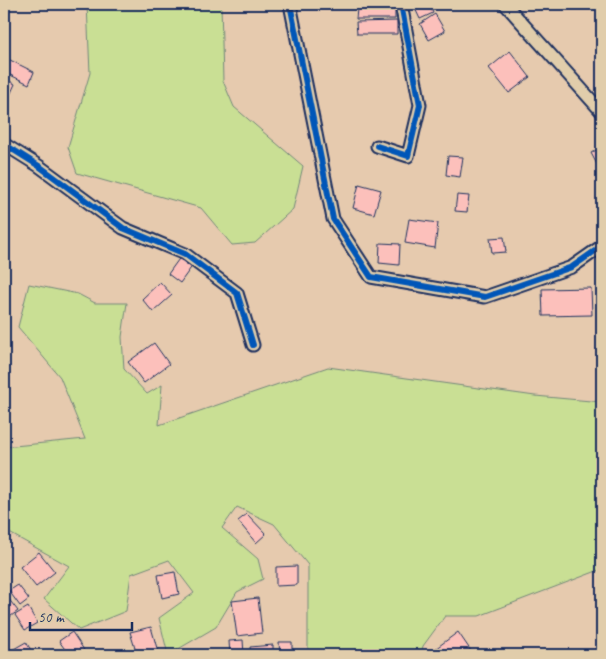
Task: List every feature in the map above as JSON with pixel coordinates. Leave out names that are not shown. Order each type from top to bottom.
[{"type":"street","points":[[290,4],[333,219],[371,277],[485,297],[572,267],[602,246]]},
{"type":"street","points":[[377,146],[408,156],[420,105],[401,4]]},
{"type":"street","points":[[505,4],[602,112]]},
{"type":"street","points":[[4,144],[39,166],[123,228],[185,254],[237,293],[253,345]]},
{"type":"green space","points":[[87,4],[221,4],[223,81],[234,107],[303,166],[293,209],[255,243],[232,245],[201,208],[77,173],[68,147],[90,73]]},
{"type":"green space","points":[[29,284],[78,294],[95,303],[127,303],[122,337],[124,369],[147,394],[162,385],[159,425],[328,367],[535,396],[602,402],[602,569],[479,616],[445,616],[423,646],[421,655],[308,655],[308,565],[274,524],[237,507],[222,528],[258,559],[263,579],[237,592],[216,627],[168,655],[159,618],[194,593],[169,560],[131,574],[126,611],[79,630],[44,599],[69,566],[4,530],[4,447],[85,439],[60,377],[18,327]]},
{"type":"building","points":[[413,4],[429,4],[433,13],[420,19]]},
{"type":"building","points":[[357,9],[395,9],[395,19],[356,19]]},
{"type":"building","points":[[435,14],[445,31],[429,40],[420,24]]},
{"type":"building","points":[[397,21],[397,34],[357,34],[356,22]]},
{"type":"building","points":[[510,51],[530,77],[509,93],[489,68]]},
{"type":"building","points":[[4,57],[34,72],[29,84],[4,72]]},
{"type":"building","points":[[4,78],[15,84],[4,108]]},
{"type":"building","points":[[602,147],[602,172],[601,172],[591,153]]},
{"type":"building","points":[[448,156],[463,157],[460,177],[446,175]]},
{"type":"building","points":[[359,184],[381,190],[374,214],[353,208]]},
{"type":"building","points":[[457,195],[469,196],[467,212],[455,211]]},
{"type":"building","points":[[409,219],[438,223],[435,248],[405,243]]},
{"type":"building","points":[[504,237],[506,252],[492,253],[490,238]]},
{"type":"building","points":[[380,243],[400,244],[399,265],[379,263]]},
{"type":"building","points":[[181,256],[193,265],[180,283],[168,274]]},
{"type":"building","points":[[160,282],[172,295],[153,312],[142,299]]},
{"type":"building","points":[[591,288],[592,315],[543,316],[542,289]]},
{"type":"building","points":[[154,343],[169,364],[144,383],[128,362]]},
{"type":"building","points":[[247,514],[266,534],[256,543],[238,521]]},
{"type":"building","points":[[39,552],[55,572],[36,587],[20,567]]},
{"type":"building","points":[[297,566],[297,585],[276,586],[276,567]]},
{"type":"building","points":[[175,572],[179,594],[162,598],[158,575]]},
{"type":"building","points":[[18,585],[29,599],[20,606],[9,591]]},
{"type":"building","points":[[4,593],[18,611],[4,621]]},
{"type":"building","points":[[258,598],[262,633],[237,636],[232,601]]},
{"type":"building","points":[[28,607],[37,623],[25,630],[15,615]]},
{"type":"building","points":[[151,627],[158,652],[137,655],[130,632]]},
{"type":"building","points":[[72,632],[84,650],[76,655],[69,655],[59,641]]},
{"type":"building","points":[[458,632],[471,651],[465,655],[440,655],[435,649]]},
{"type":"building","points":[[243,640],[244,655],[230,655],[229,641]]},
{"type":"building","points":[[26,642],[34,655],[5,654]]},
{"type":"building","points":[[279,642],[292,642],[292,655],[280,655]]},
{"type":"building","points":[[273,645],[273,655],[251,655],[250,647]]},
{"type":"cycle path","points":[[290,4],[333,219],[371,277],[485,297],[572,267],[602,246]]},
{"type":"cycle path","points":[[377,146],[408,156],[420,105],[401,4]]},
{"type":"cycle path","points":[[4,144],[39,166],[123,228],[185,254],[237,293],[253,345]]}]
